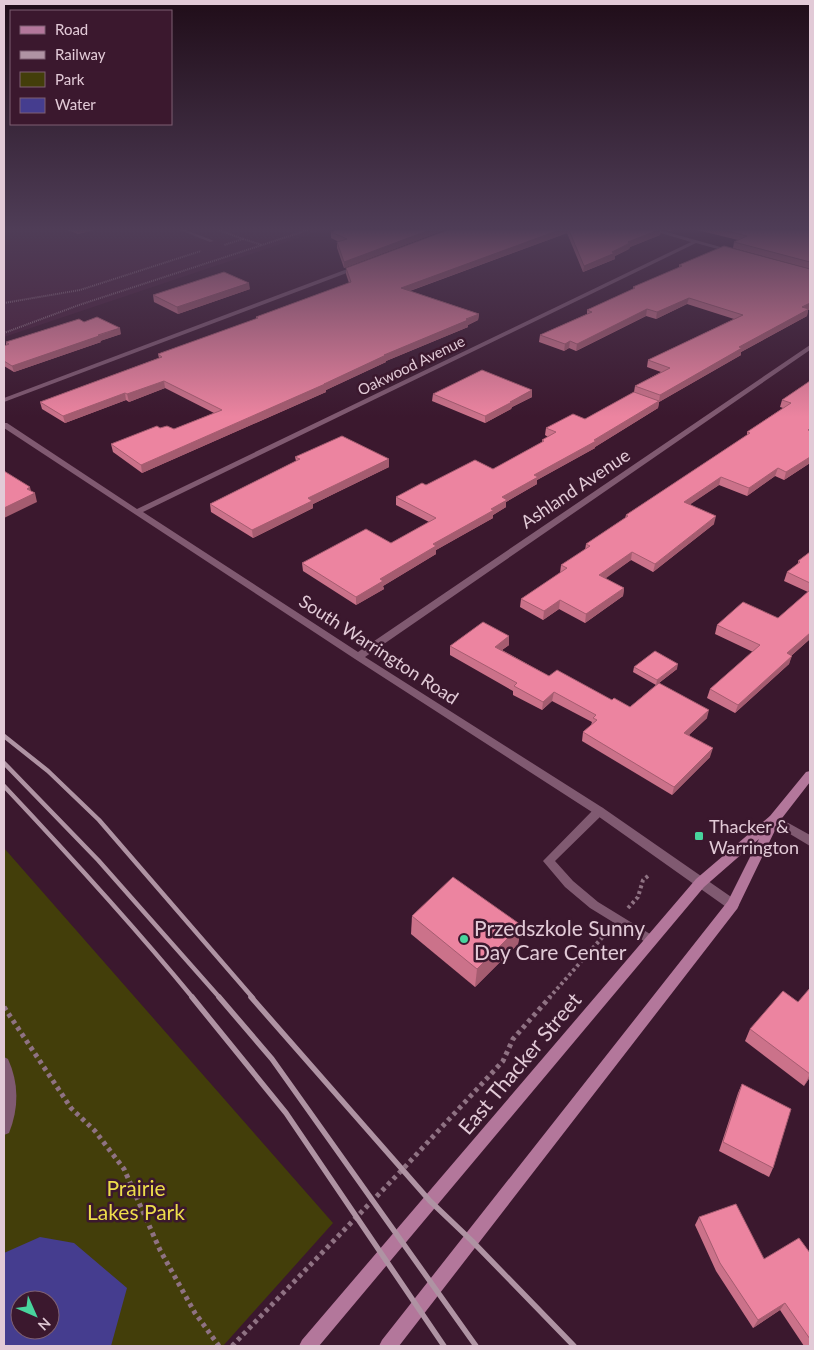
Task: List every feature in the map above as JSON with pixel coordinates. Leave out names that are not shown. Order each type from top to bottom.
[{"type":"main road","name":"East Thacker Street","points":[[308,1346],[700,883],[774,819],[810,775]]},
{"type":"main road","name":"East Thacker Street","points":[[388,1346],[733,905],[774,819]]},
{"type":"street","points":[[4,400],[294,291]]},
{"type":"street","name":"Oakwood Avenue","points":[[137,512],[595,291]]},
{"type":"street","name":"Ashland Avenue","points":[[358,657],[810,346]]},
{"type":"street","name":"South Warrington Road","points":[[4,425],[358,657],[599,811],[733,905]]},
{"type":"street","points":[[774,819],[810,840]]},
{"type":"lane","points":[[599,811],[548,861],[569,884],[594,905],[651,940]]},
{"type":"lane","points":[[4,1063],[10,1078],[12,1106],[4,1128]]},
{"type":"path","points":[[4,303],[74,291]]},
{"type":"path","points":[[4,333],[79,304],[120,291]]},
{"type":"path","points":[[232,1346],[402,1170],[503,1061],[513,1039],[638,897],[644,880],[648,876]]},
{"type":"path","points":[[4,1007],[71,1108],[95,1131],[124,1169],[160,1250],[195,1313],[218,1346]]},
{"type":"shaded area","points":[[4,291],[141,291],[4,337]]},
{"type":"green space","name":"Prairie Lakes Park","points":[[4,848],[333,1223],[223,1346],[4,1346]]},
{"type":"water","points":[[40,1237],[74,1243],[127,1288],[111,1346],[4,1346],[4,1253]]},
{"type":"building","points":[[165,291],[225,291],[177,307],[153,295]]},
{"type":"building","points":[[327,291],[410,291],[479,314],[141,465],[111,444],[157,426],[160,428],[167,426],[174,429],[222,410],[164,381],[63,416],[40,402],[162,357],[158,354],[258,318],[256,317]]},
{"type":"building","points":[[628,291],[810,291],[810,303],[802,307],[809,309],[739,347],[742,348],[660,395],[635,386],[670,368],[648,360],[743,315],[689,298],[657,312],[647,309],[577,344],[570,341],[565,344],[540,335],[592,312],[587,310]]},
{"type":"building","points":[[97,317],[120,328],[12,366],[4,361],[4,346],[9,344],[6,342],[79,319],[84,322]]},
{"type":"building","points":[[482,370],[532,390],[485,416],[433,394]]},
{"type":"building","points":[[810,381],[810,428],[808,430],[810,431],[810,457],[786,472],[778,468],[749,488],[721,477],[684,502],[716,516],[655,564],[632,552],[599,575],[624,588],[586,614],[560,600],[544,611],[521,599],[567,568],[561,565],[590,546],[586,544],[791,403],[782,400]]},
{"type":"building","points":[[634,392],[659,401],[594,440],[596,441],[534,475],[538,477],[502,497],[507,500],[491,509],[494,510],[433,544],[436,546],[380,579],[383,581],[356,597],[302,563],[366,529],[391,543],[436,518],[396,497],[422,483],[426,485],[475,460],[493,469],[544,441],[542,440],[556,432],[546,428],[573,414],[585,419]]},
{"type":"building","points":[[342,436],[389,459],[308,498],[312,501],[252,530],[210,504],[300,459],[295,457]]},
{"type":"building","points":[[4,471],[30,487],[27,489],[35,493],[4,508]]},
{"type":"building","points":[[810,552],[810,583],[787,572]]},
{"type":"building","points":[[810,590],[810,633],[787,653],[792,656],[738,705],[710,689],[760,645],[717,625],[743,602],[778,618]]},
{"type":"building","points":[[483,622],[509,636],[495,647],[549,676],[557,670],[612,700],[614,698],[630,707],[659,683],[709,710],[684,733],[713,748],[674,787],[583,732],[597,720],[593,718],[596,715],[554,692],[543,702],[514,686],[517,683],[450,646]]},
{"type":"building","points":[[655,651],[678,664],[657,680],[634,667]]},
{"type":"building","name":"Przedszkole Sunny Day Care Center","points":[[453,877],[521,925],[477,969],[412,916]]},
{"type":"building","points":[[810,988],[810,1074],[750,1029],[783,991],[798,1002]]},
{"type":"building","points":[[742,1084],[791,1109],[773,1168],[723,1142]]},
{"type":"building","points":[[736,1204],[764,1259],[799,1238],[810,1253],[810,1339],[785,1303],[758,1320],[720,1263],[699,1217]]},
{"type":"railway","points":[[4,736],[48,771],[99,820],[253,998]]},
{"type":"railway","points":[[4,763],[98,860],[220,998]]},
{"type":"railway","points":[[4,786],[100,890],[193,998]]},
{"type":"railway","points":[[192,997],[286,1113],[444,1346]]},
{"type":"railway","points":[[219,997],[272,1059],[476,1346]]},
{"type":"railway","points":[[251,997],[430,1201],[472,1241],[574,1346]]},
{"type":"place","name":"Thacker & Warrington","points":[[699,836]]},
{"type":"place","name":"Przedszkole Sunny Day Care Center","points":[[464,939]]}]
